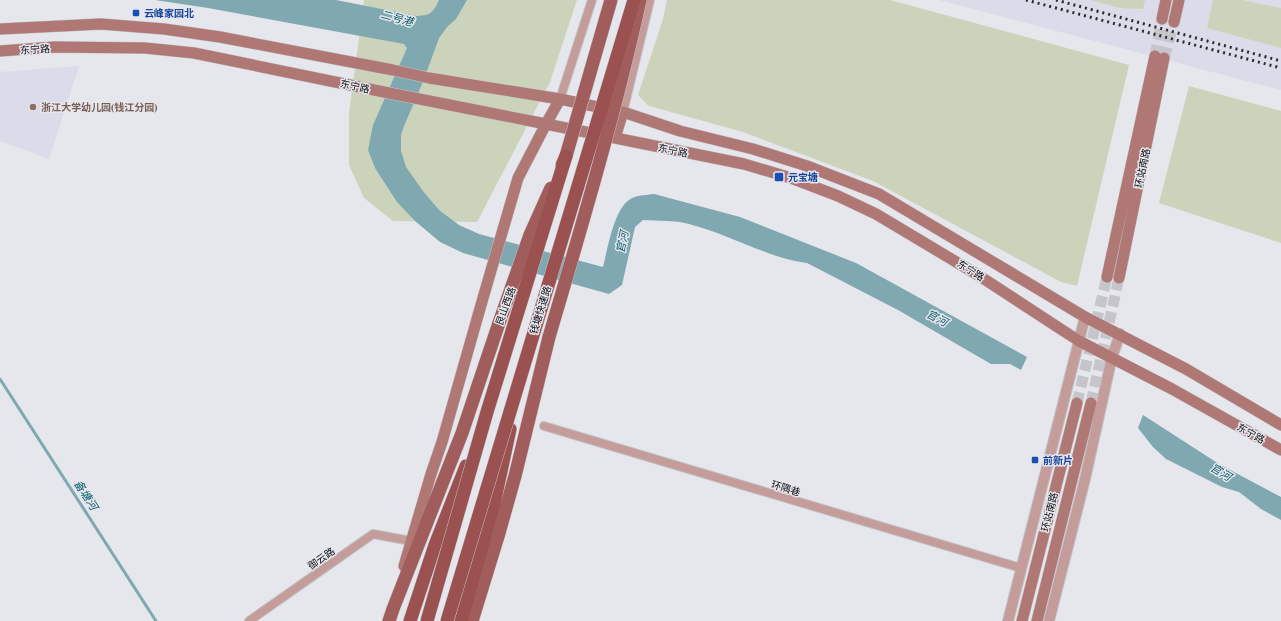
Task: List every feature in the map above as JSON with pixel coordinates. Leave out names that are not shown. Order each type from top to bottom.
[{"type":"highway","name":"钱塘快速路","points":[[447,621],[634,0]]},
{"type":"highway","name":"钱塘快速路","points":[[427,621],[487,412],[566,156]]},
{"type":"highway","points":[[461,621],[494,504],[528,349]]},
{"type":"highway","points":[[410,621],[435,545],[487,412]]},
{"type":"main road","name":"艮山西路","points":[[391,615],[462,433],[530,235],[566,156],[611,0]]},
{"type":"main road","points":[[472,621],[515,476],[549,337],[625,70],[640,0]]},
{"type":"main road","points":[[1162,19],[1166,0]]},
{"type":"main road","points":[[1174,22],[1179,0]]},
{"type":"main road","name":"东宁路","points":[[0,29],[101,24],[164,29],[220,37],[429,78],[560,99],[623,112],[680,131],[753,149],[801,164],[879,194],[1085,317],[1186,369],[1281,425]]},
{"type":"main road","name":"东宁路","points":[[0,51],[54,47],[145,48],[194,52],[384,92],[744,164],[791,178],[838,196],[876,214],[972,270],[1079,341],[1172,388],[1281,450]]},
{"type":"main road","name":"环站南路","points":[[1107,277],[1160,57],[1119,278]]},
{"type":"main road","name":"艮山西路","points":[[391,615],[430,474],[442,442],[518,178],[560,99]]},
{"type":"main road","points":[[615,138],[623,112]]},
{"type":"main road","name":"环站南路","points":[[1022,621],[1076,403]]},
{"type":"main road","name":"环站南路","points":[[1036,621],[1091,403]]},
{"type":"street","name":"艮山西路","points":[[560,99],[592,0]]},
{"type":"street","points":[[623,112],[650,0]]},
{"type":"street","points":[[1008,621],[1085,317]]},
{"type":"street","points":[[1049,621],[1085,479],[1112,357],[1120,334]]},
{"type":"street","name":"环隅巷","points":[[544,426],[1021,568]]},
{"type":"street","name":"御云路","points":[[249,621],[373,534],[411,541]]},
{"type":"shaded area","points":[[939,0],[1281,0],[1281,90]]},
{"type":"shaded area","name":"浙江大学幼儿园(钱江分园)","points":[[79,66],[49,159],[0,141],[0,72]]},
{"type":"green space","points":[[364,0],[577,0],[550,82],[477,222],[393,221],[364,198],[349,165],[349,113]]},
{"type":"green space","points":[[667,0],[890,0],[1129,65],[1077,286],[1061,282],[873,181],[743,132],[649,106],[638,95],[663,19]]},
{"type":"green space","points":[[1091,0],[1145,0],[1143,9],[1120,8]]},
{"type":"green space","points":[[1213,0],[1242,0],[1281,8],[1281,48],[1207,28]]},
{"type":"green space","points":[[1189,86],[1281,111],[1281,243],[1159,203]]},
{"type":"water","points":[[155,0],[336,0],[417,16],[429,14],[435,8],[439,0],[467,0],[456,19],[447,27],[439,38],[401,135],[401,151],[406,167],[439,210],[459,225],[479,234],[603,267],[616,219],[621,210],[632,198],[654,194],[740,217],[856,263],[1027,357],[1021,370],[1010,364],[991,364],[898,310],[807,263],[777,256],[704,228],[684,223],[643,220],[635,227],[622,285],[609,294],[463,253],[440,242],[415,221],[397,202],[375,168],[368,150],[373,125],[407,48],[404,44],[208,8]]},
{"type":"water","name":"官河","points":[[1143,415],[1219,464],[1281,497],[1281,520],[1261,509],[1239,492],[1222,487],[1166,459],[1153,447],[1138,428]]},
{"type":"waterway","name":"备塘河","points":[[0,379],[156,621]]},
{"type":"tunnel","points":[[1155,56],[1162,19]]},
{"type":"tunnel","points":[[1164,58],[1174,22]]},
{"type":"tunnel","points":[[1077,403],[1107,277]]},
{"type":"tunnel","points":[[1091,403],[1119,278]]},
{"type":"railway","points":[[1026,0],[1281,68]]},
{"type":"railway","points":[[1056,0],[1281,61]]},
{"type":"place","name":"云峰家园北","points":[[136,13]]},
{"type":"place","name":"浙江大学幼儿园(钱江分园)","points":[[33,107]]},
{"type":"place","name":"元宝塘","points":[[779,177]]},
{"type":"place","name":"前新片","points":[[1035,460]]},
{"type":"water label","name":"二号港","points":[[397,18]]}]
